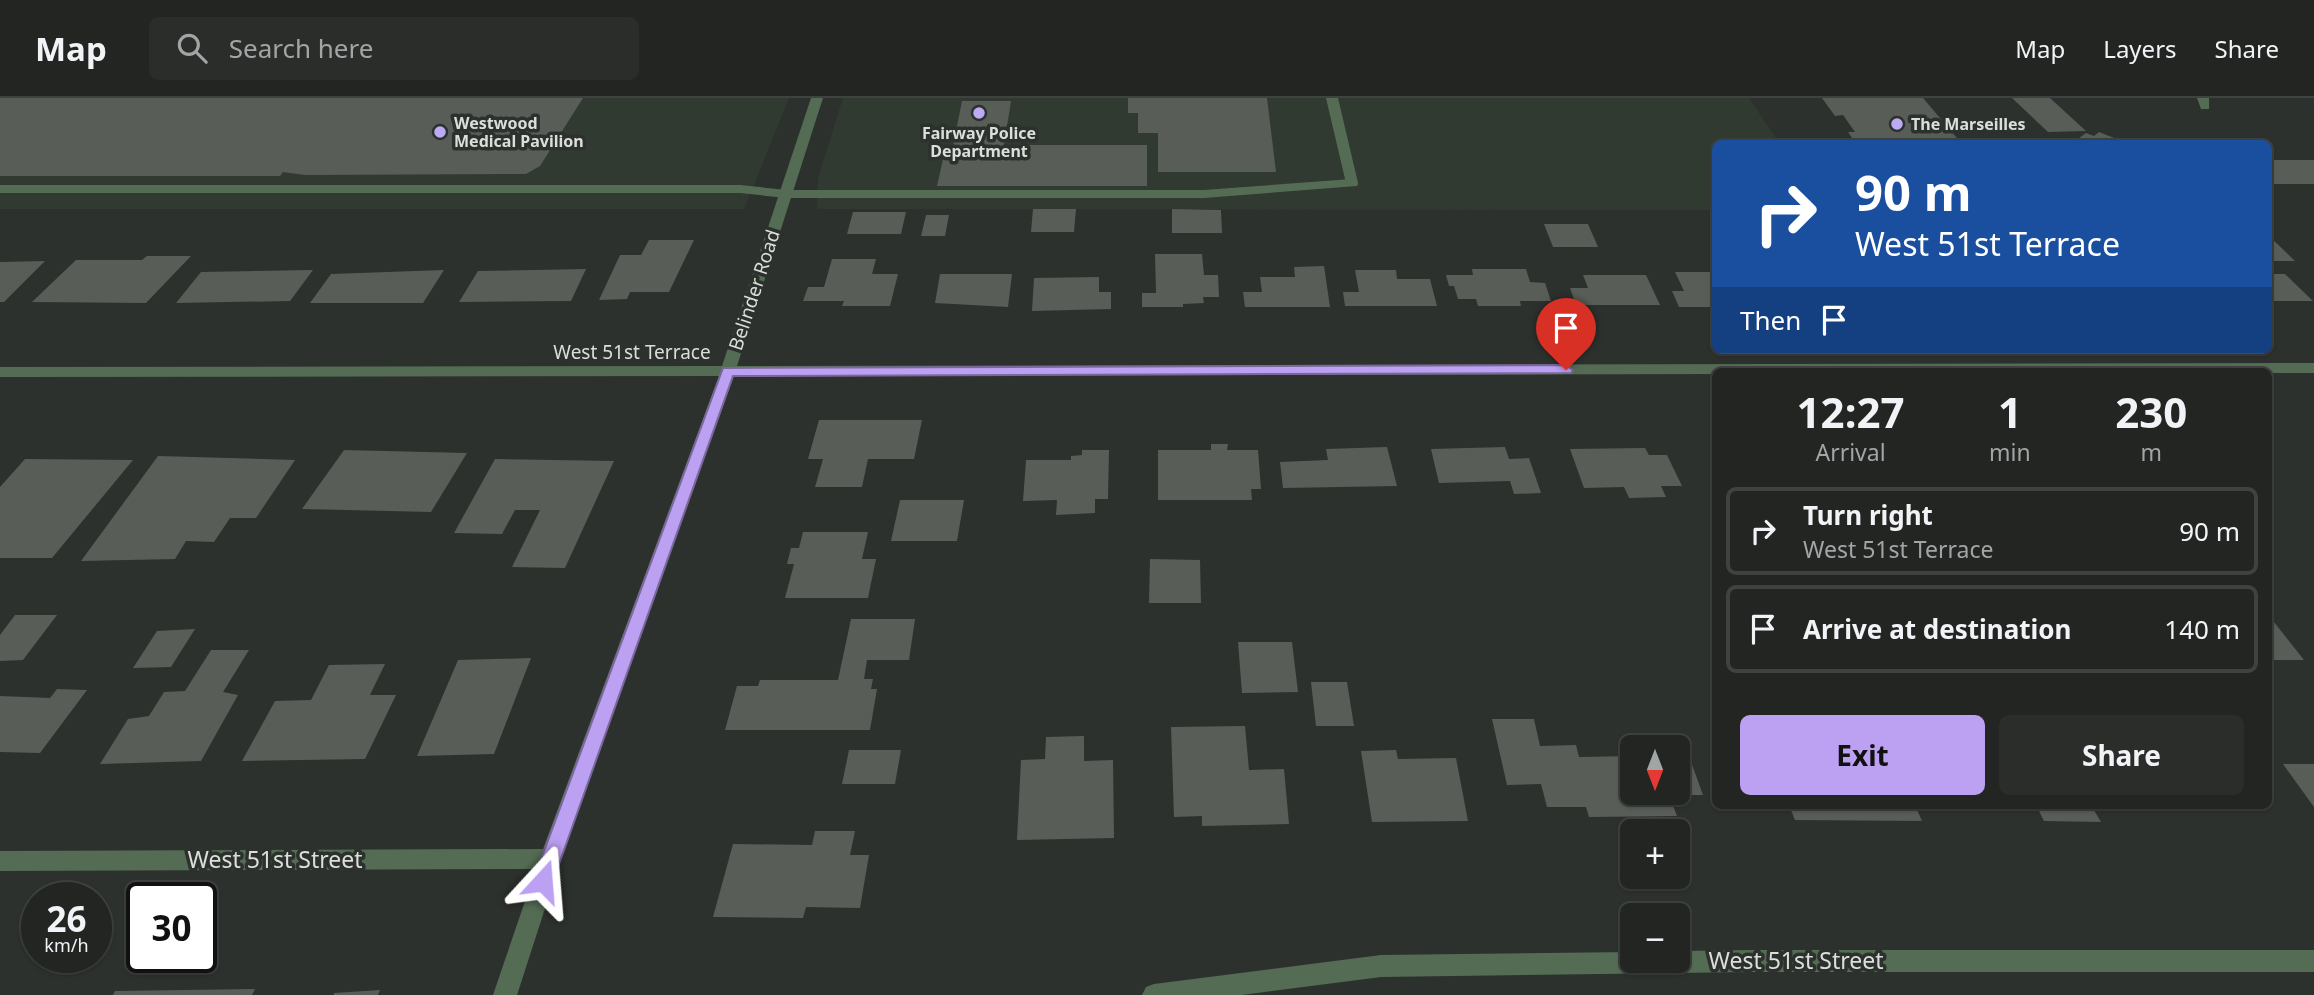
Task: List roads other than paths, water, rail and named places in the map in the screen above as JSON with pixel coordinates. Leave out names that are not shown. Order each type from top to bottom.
[{"type":"street","name":"Belinder Road","points":[[505,995],[550,859],[728,371],[817,98]]},
{"type":"street","points":[[0,190],[740,189],[786,194],[1204,194],[1352,183],[1332,98]]},
{"type":"street","name":"West 51st Terrace","points":[[2272,368],[2314,368]]},
{"type":"street","name":"West 51st Terrace","points":[[0,372],[1712,369]]},
{"type":"street","name":"West 51st Street","points":[[0,861],[550,859]]},
{"type":"street","name":"West 51st Street","points":[[1154,995],[1381,966],[1751,961],[2314,961]]},
{"type":"place","name":"Fairway Police Department","points":[[979,113]]},
{"type":"place","name":"The Marseilles","points":[[1897,124]]},
{"type":"place","name":"Westwood Medical Pavilion","points":[[440,132]]}]
